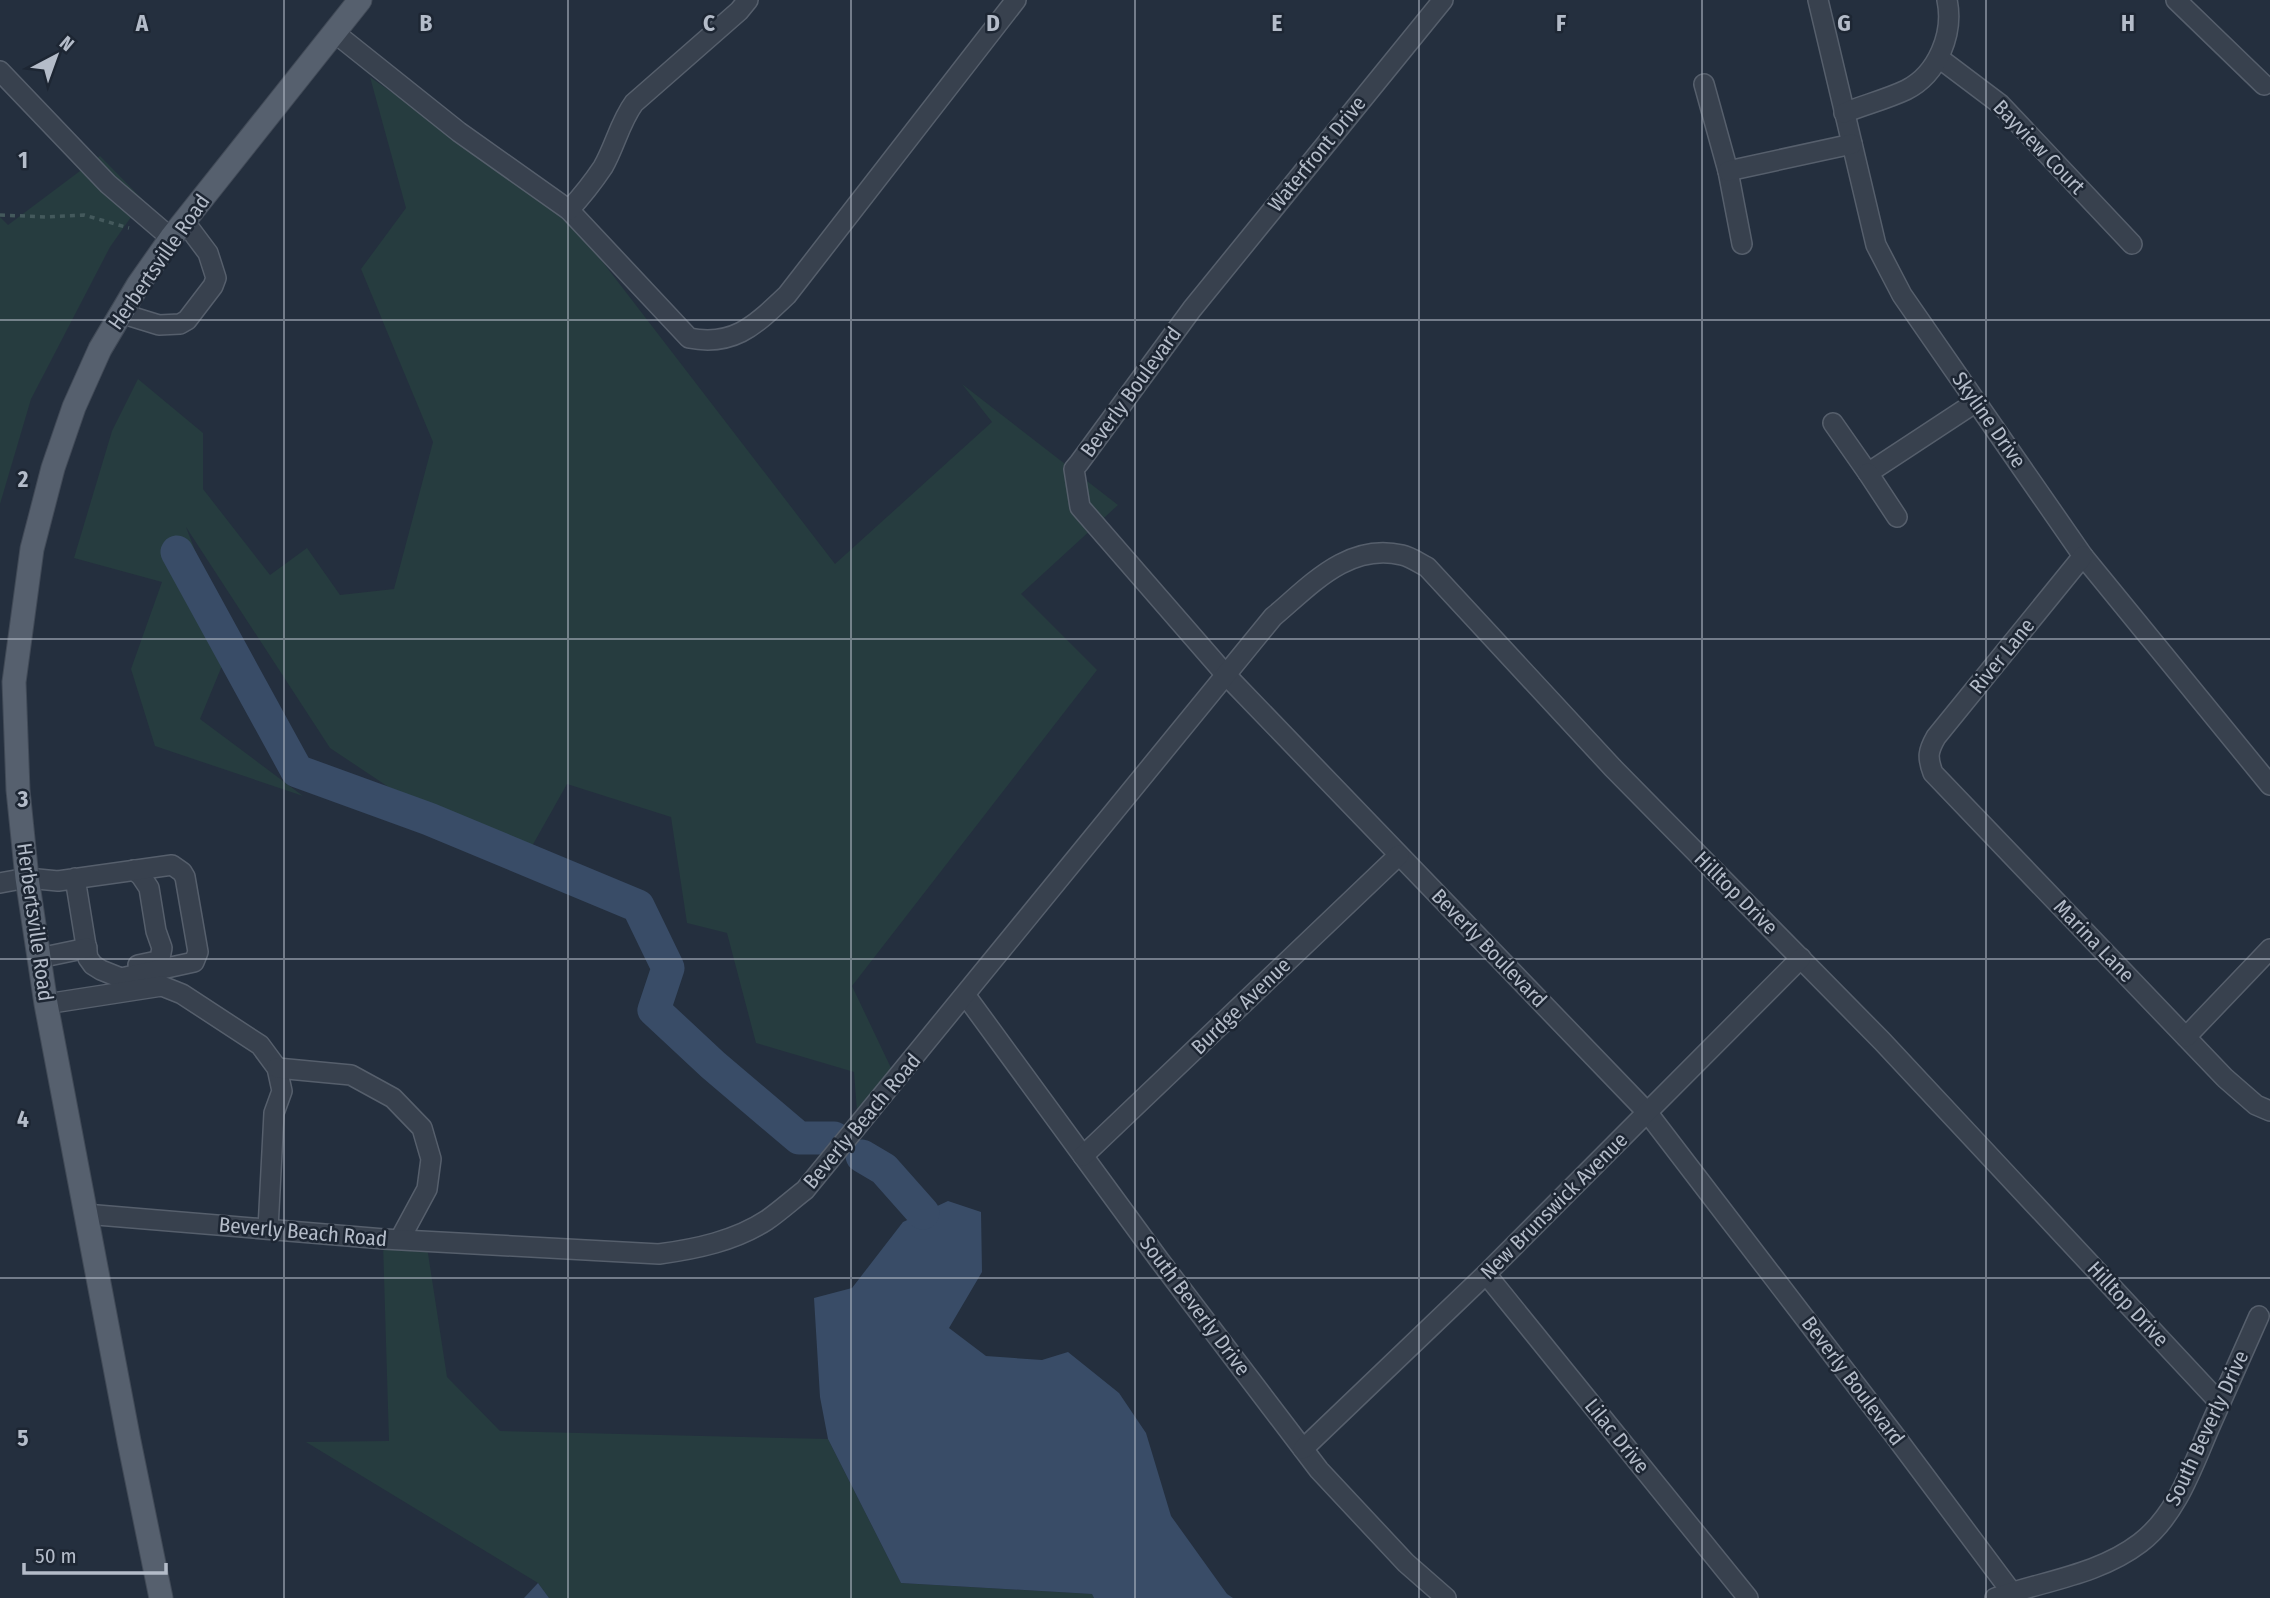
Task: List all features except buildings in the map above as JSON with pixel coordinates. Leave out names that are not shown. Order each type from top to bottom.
[{"type":"main road","name":"Herbertsville Road","points":[[161,1598],[85,1214],[38,958],[18,790],[14,682],[32,549],[53,468],[74,407],[100,349],[120,313],[177,230],[360,0]]},
{"type":"street","points":[[569,210],[602,167],[621,130],[625,116],[634,103],[739,11],[748,0]]},
{"type":"street","points":[[334,33],[459,132],[569,210],[689,338],[705,341],[740,334],[761,319],[786,295],[1016,0]]},
{"type":"street","name":"Waterfront Drive","points":[[1192,309],[1443,0]]},
{"type":"street","name":"Skyline Drive","points":[[1818,0],[1876,245],[1902,295],[2084,556],[2270,785]]},
{"type":"street","points":[[1844,113],[1908,89],[1923,77],[1939,58],[1948,33],[1947,0]]},
{"type":"street","points":[[2176,0],[2264,85]]},
{"type":"street","name":"Bayview Court","points":[[1939,58],[2000,104],[2132,244]]},
{"type":"street","points":[[0,71],[107,184],[208,253],[216,278],[187,320],[180,324],[159,325],[120,313]]},
{"type":"street","points":[[1704,84],[1728,172],[1742,244]]},
{"type":"street","points":[[1728,172],[1852,144]]},
{"type":"street","name":"Beverly Boulevard","points":[[1192,309],[1074,469],[1080,507],[1226,675],[1647,1112],[1887,1425],[2007,1596]]},
{"type":"street","points":[[1868,473],[1976,402]]},
{"type":"street","points":[[1833,423],[1897,517]]},
{"type":"street","name":"Hilltop Drive","points":[[1226,675],[1273,617],[1334,566],[1359,555],[1380,552],[1404,555],[1427,567],[1613,768],[1882,1041],[2221,1403]]},
{"type":"street","name":"River Lane","points":[[1928,760],[1928,752],[1936,737],[2084,556]]},
{"type":"street","name":"Beverly Beach Road","points":[[85,1214],[400,1239],[659,1254],[694,1249],[728,1239],[766,1221],[805,1190],[1226,675]]},
{"type":"street","name":"Marina Lane","points":[[1928,760],[1933,773],[2186,1037],[2233,1085],[2256,1105],[2270,1111]]},
{"type":"street","name":"Burdge Avenue","points":[[1083,1156],[1399,855]]},
{"type":"street","points":[[0,883],[27,878],[58,881],[75,878],[172,865],[185,877],[197,958],[189,965],[121,978],[93,965],[88,958],[75,878]]},
{"type":"street","points":[[111,974],[120,969],[157,961],[162,953],[149,888],[135,870]]},
{"type":"street","points":[[38,958],[87,948]]},
{"type":"street","points":[[2186,1037],[2270,949]]},
{"type":"street","name":"New Brunswick Avenue","points":[[1303,1448],[1486,1274],[1801,958]]},
{"type":"street","points":[[46,1004],[162,986],[182,994],[260,1045],[277,1068],[282,1091],[274,1112],[268,1229]]},
{"type":"street","name":"South Beverly Drive","points":[[966,996],[1160,1261],[1319,1470],[1406,1563],[1446,1598]]},
{"type":"street","points":[[277,1068],[351,1075],[393,1098],[422,1128],[431,1159],[427,1189],[400,1239]]},
{"type":"street","name":"Lilac Drive","points":[[1486,1274],[1748,1598]]},
{"type":"street","name":"South Beverly Drive","points":[[2007,1596],[2070,1577],[2113,1559],[2140,1544],[2160,1525],[2183,1489],[2259,1316]]},
{"type":"path","points":[[0,215],[84,215],[136,230]]},
{"type":"green space","points":[[370,77],[565,213],[835,564],[992,422],[962,384],[1118,505],[1021,594],[1097,670],[852,986],[892,1070],[857,1111],[854,1072],[756,1043],[727,933],[687,923],[671,817],[567,784],[527,855],[396,792],[330,748],[186,527],[231,644],[200,719],[303,796],[155,746],[131,669],[162,582],[74,558],[112,431],[138,379],[203,433],[203,489],[270,575],[307,548],[340,595],[394,589],[433,442],[361,269],[406,208]]},
{"type":"green space","points":[[100,156],[143,200],[110,247],[31,399],[0,504],[0,217],[8,225]]},
{"type":"green space","points":[[383,1243],[427,1247],[447,1377],[500,1431],[828,1439],[901,1583],[1092,1594],[1094,1598],[549,1598],[538,1583],[306,1442],[389,1441]]},
{"type":"water","points":[[948,1201],[981,1212],[982,1272],[949,1328],[986,1356],[1042,1360],[1068,1352],[1119,1393],[1146,1433],[1171,1516],[1227,1594],[1233,1598],[1094,1598],[1092,1594],[901,1583],[828,1439],[820,1397],[814,1298],[852,1288],[903,1222]]},
{"type":"water","points":[[538,1583],[549,1598],[524,1598]]},
{"type":"waterway","points":[[177,552],[297,771],[429,819],[638,906],[668,968],[654,1010],[713,1065],[799,1138],[834,1138]]},
{"type":"waterway","points":[[862,1156],[884,1169],[923,1213]]}]
